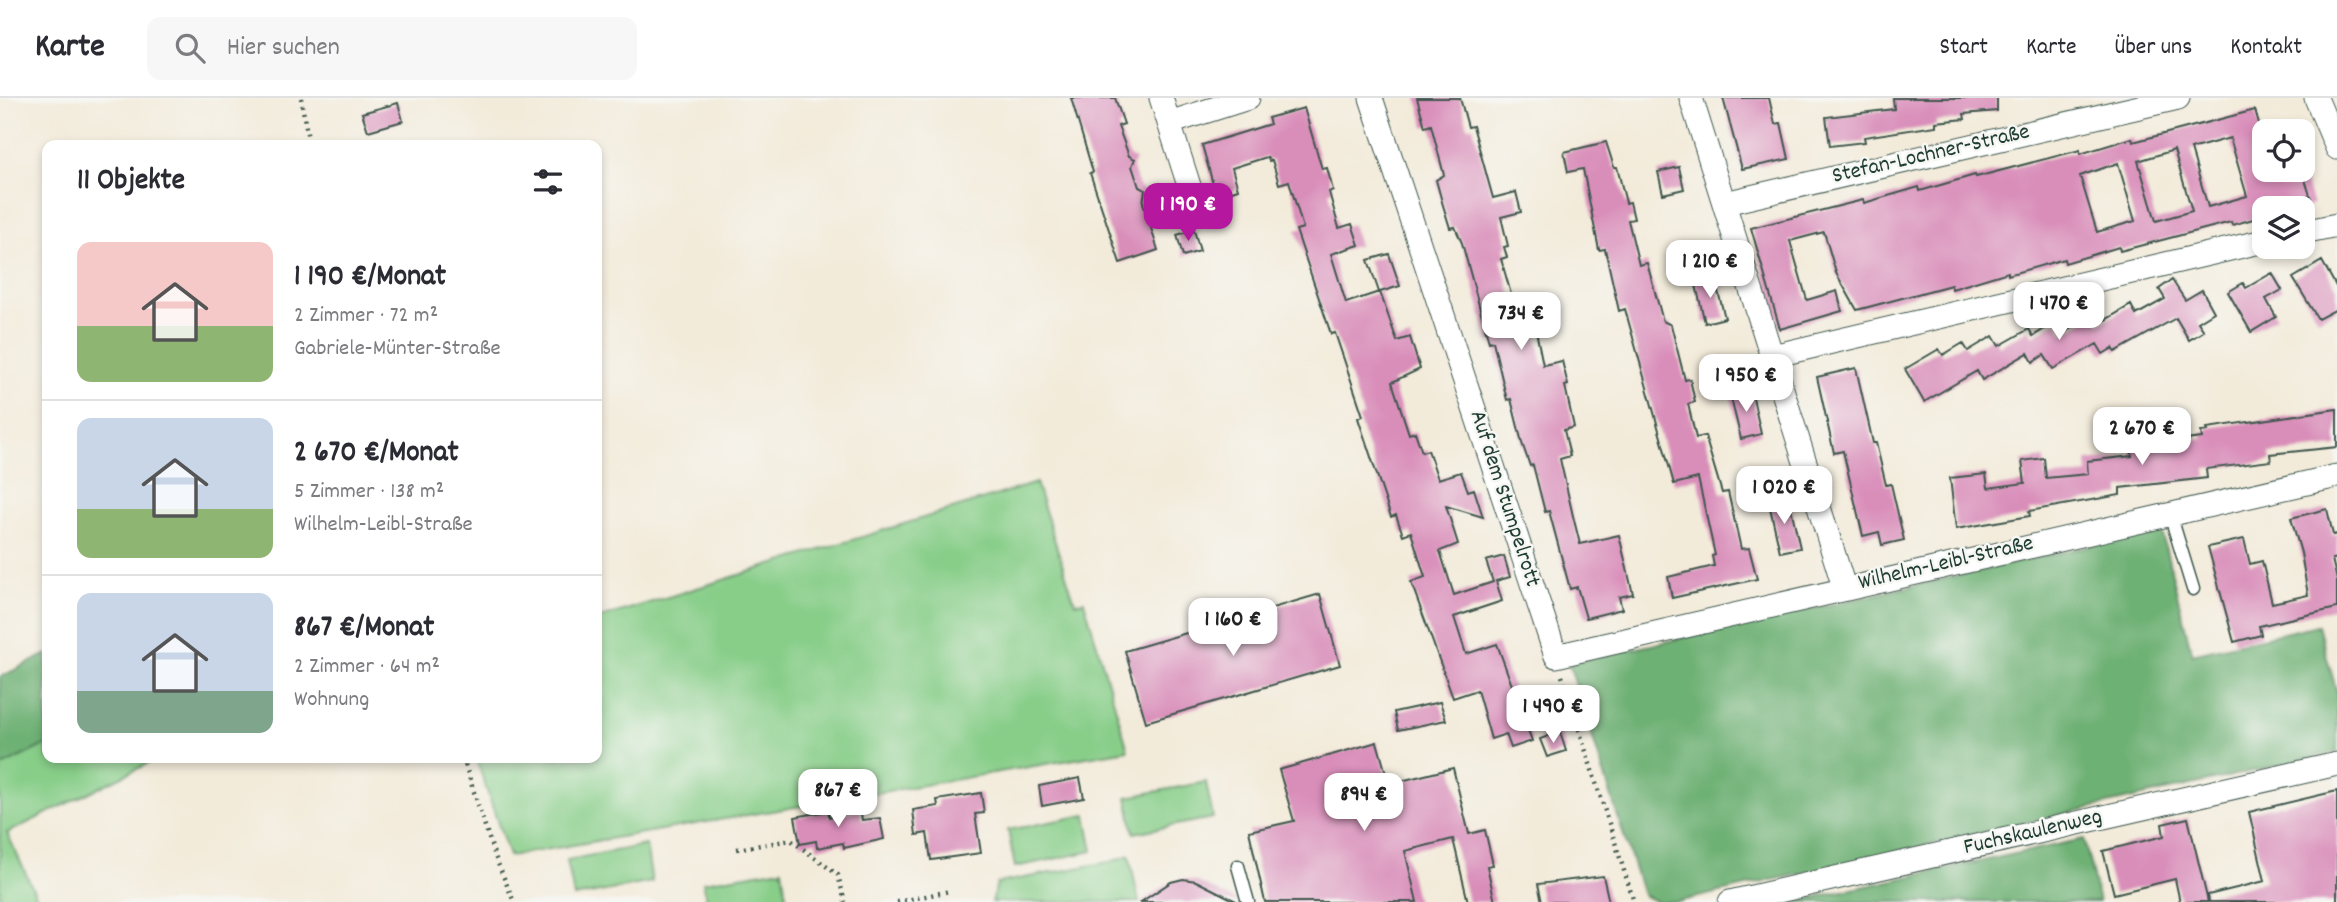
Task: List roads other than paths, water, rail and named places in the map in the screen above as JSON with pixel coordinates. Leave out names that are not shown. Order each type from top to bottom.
[{"type":"street","points":[[1161,98],[1194,198]]},
{"type":"street","points":[[1169,123],[1248,98]]},
{"type":"street","name":"Auf dem Stumpelrott","points":[[1371,98],[1556,656]]},
{"type":"street","points":[[1691,98],[1844,587]]},
{"type":"street","name":"Stefan-Lochner-Straße","points":[[1725,204],[2178,98]]},
{"type":"street","points":[[2316,98],[2337,148]]},
{"type":"street","points":[[2315,230],[2337,225]]},
{"type":"street","points":[[1772,356],[2252,244]]},
{"type":"street","name":"Wilhelm-Leibl-Straße","points":[[1556,656],[1844,587],[2337,476]]},
{"type":"street","name":"Fuchskaulenweg","points":[[1730,902],[2337,764]]},
{"type":"lane","points":[[2170,514],[2193,589]]},
{"type":"lane","points":[[1238,866],[1248,902]]}]
